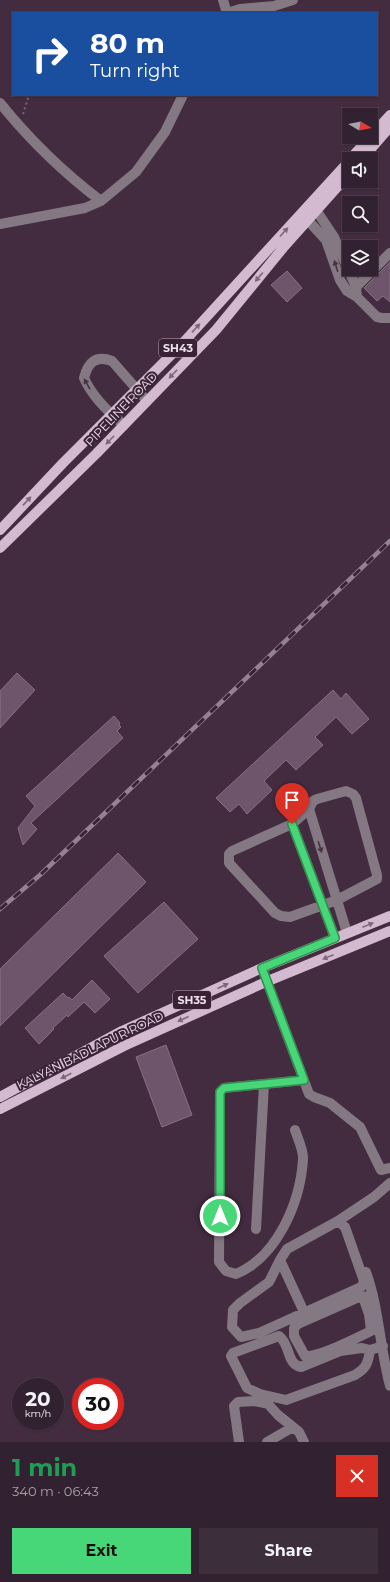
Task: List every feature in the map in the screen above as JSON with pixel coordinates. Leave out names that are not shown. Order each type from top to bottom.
[{"type":"main road","name":"PIPELINE ROAD","points":[[378,129],[390,115]]},
{"type":"main road","points":[[368,152],[390,127]]},
{"type":"main road","name":"PIPELINE ROAD","points":[[357,152],[365,144]]},
{"type":"main road","name":"PIPELINE ROAD","points":[[314,207],[342,170]]},
{"type":"main road","name":"PIPELINE ROAD","points":[[0,527],[181,345],[236,285],[342,181]]},
{"type":"main road","name":"PIPELINE ROAD","points":[[0,548],[96,454],[216,330],[305,216]]},
{"type":"main road","points":[[236,285],[243,296]]},
{"type":"main road","name":"KALYAN BADLAPUR ROAD","points":[[0,1097],[122,1031],[262,968],[390,916]]},
{"type":"main road","name":"KALYAN BADLAPUR ROAD","points":[[0,1109],[124,1046],[268,981],[390,931]]},
{"type":"street","points":[[223,0],[227,12]]},
{"type":"street","points":[[230,12],[240,9],[274,6],[293,0]]},
{"type":"street","points":[[0,224],[84,208],[101,201],[136,172],[165,132],[183,96]]},
{"type":"street","points":[[0,103],[67,173],[101,201]]},
{"type":"street","points":[[314,207],[334,237],[357,292],[377,317],[390,318]]},
{"type":"street","points":[[305,216],[326,240],[340,280],[347,291],[357,292]]},
{"type":"street","points":[[357,292],[390,253]]},
{"type":"street","points":[[124,425],[111,415],[88,387],[84,378],[87,367],[96,359],[104,358],[112,361],[147,401]]},
{"type":"street","points":[[0,527],[7,541]]},
{"type":"street","points":[[346,791],[350,792],[356,798],[378,877],[375,880],[324,906],[290,918],[275,913],[229,863],[229,854],[232,851],[292,824],[309,809],[313,802],[317,799],[346,791]]},
{"type":"street","points":[[309,809],[347,933]]},
{"type":"street","points":[[292,824],[335,938]]},
{"type":"street","points":[[262,968],[310,1094],[330,1103],[360,1127],[381,1170],[390,1168]]},
{"type":"street","points":[[296,1130],[304,1158],[296,1196],[284,1228],[267,1252],[247,1270],[236,1274],[226,1271],[219,1262],[220,1092],[224,1088],[304,1080]]},
{"type":"street","points":[[256,1229],[264,1084]]},
{"type":"street","points":[[342,1218],[363,1278],[364,1283],[361,1287],[259,1333],[241,1337],[232,1327],[233,1310],[240,1303],[269,1282],[287,1250],[342,1218],[374,1197],[390,1183]]},
{"type":"street","points":[[342,1218],[368,1296],[382,1346],[390,1386]]},
{"type":"street","points":[[280,1260],[304,1312]]},
{"type":"street","points":[[368,1296],[371,1332],[319,1354],[305,1356],[294,1336],[294,1328],[298,1324],[357,1298],[368,1296]]},
{"type":"street","points":[[370,1350],[369,1359],[364,1369],[354,1375],[286,1400],[260,1394],[247,1388],[231,1356],[233,1353],[279,1336],[283,1339],[292,1362],[295,1366],[301,1367],[340,1351],[362,1348],[370,1350],[382,1346]]},
{"type":"street","points":[[239,1442],[234,1406],[238,1402],[255,1401],[268,1404],[299,1432],[304,1442]]},
{"type":"street","points":[[267,1442],[293,1427]]},
{"type":"path","points":[[20,125],[29,96]]},
{"type":"building","points":[[390,262],[390,302],[383,296],[377,301],[364,288],[376,276],[378,276],[378,274]]},
{"type":"building","points":[[287,271],[302,288],[287,302],[271,285]]},
{"type":"building","points":[[17,673],[35,690],[0,728],[0,691]]},
{"type":"building","points":[[333,690],[341,699],[346,693],[369,719],[352,734],[336,717],[315,737],[323,745],[296,770],[286,760],[264,781],[272,790],[247,814],[239,804],[230,812],[216,798]]},
{"type":"building","points":[[114,716],[120,723],[119,725],[121,727],[117,731],[123,738],[31,823],[37,829],[23,845],[18,828],[35,806],[26,796]]},
{"type":"building","points":[[118,853],[146,882],[0,1026],[0,969]]},
{"type":"building","points":[[164,902],[198,939],[138,993],[104,956]]},
{"type":"building","points":[[92,980],[110,999],[95,1013],[84,1002],[68,1017],[67,1015],[53,1028],[54,1029],[39,1044],[25,1028],[63,993],[72,1000]]},
{"type":"building","points":[[166,1045],[192,1115],[162,1127],[136,1057]]},
{"type":"railway","points":[[0,909],[40,875],[390,541]]},
{"type":"route","points":[[220,1216],[220,1092],[224,1088],[304,1080],[262,968],[335,938],[292,824]]}]
